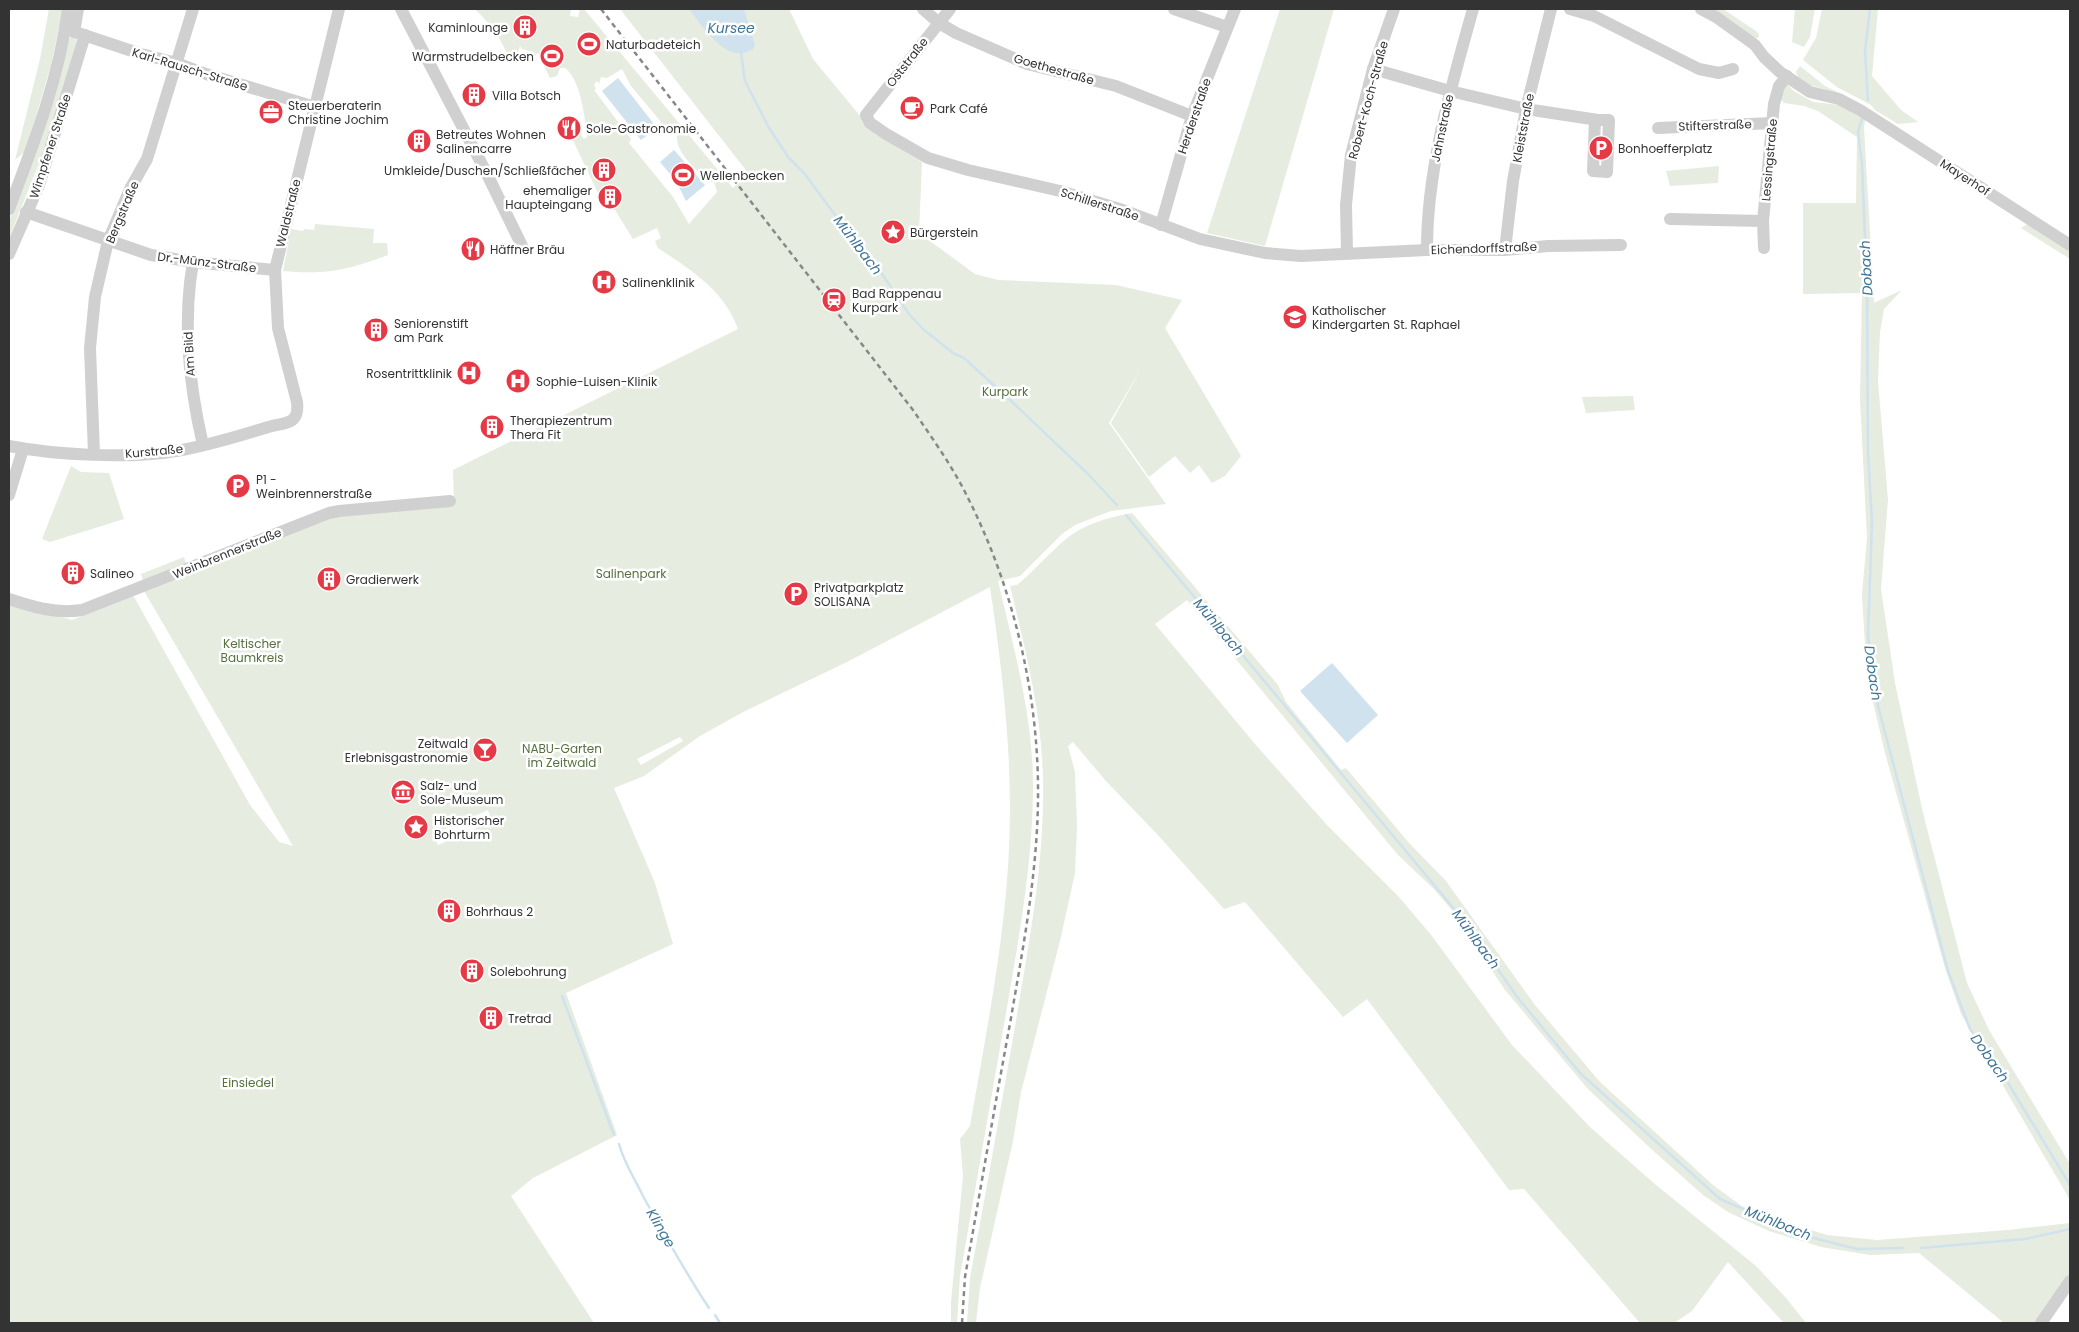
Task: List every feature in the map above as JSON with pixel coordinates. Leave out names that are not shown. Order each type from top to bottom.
[{"type":"street","name":"Wimpfener Straße","points":[[9,208],[41,124],[59,64],[75,32],[68,9]]},
{"type":"street","name":"Wimpfener Straße","points":[[9,254],[39,185],[75,32],[78,9]]},
{"type":"street","name":"Bergstraße","points":[[94,454],[90,348],[95,298],[108,241],[130,188],[147,159],[193,9]]},
{"type":"street","name":"Waldstraße","points":[[295,418],[298,411],[298,402],[278,328],[275,270],[339,9]]},
{"type":"street","points":[[401,9],[487,174],[524,250]]},
{"type":"street","name":"Goethestraße","points":[[923,9],[939,23],[956,33],[1027,64],[1116,86],[1192,116]]},
{"type":"street","name":"Oststraße","points":[[866,115],[950,9]]},
{"type":"street","points":[[1174,9],[1227,27]]},
{"type":"street","name":"Herderstraße","points":[[1161,225],[1192,116],[1235,9]]},
{"type":"street","name":"Robert-Koch-Straße","points":[[1347,253],[1346,205],[1351,155],[1374,69],[1394,9]]},
{"type":"street","name":"Jahnstraße","points":[[1426,250],[1427,215],[1432,172],[1450,91],[1473,9]]},
{"type":"street","name":"Kleiststraße","points":[[1506,250],[1513,181],[1526,109],[1551,9]]},
{"type":"street","points":[[1570,9],[1594,16],[1699,69],[1719,73],[1733,69]]},
{"type":"street","points":[[1701,9],[1716,17],[1755,45],[1762,46],[1772,53],[1783,66],[1787,76]]},
{"type":"street","name":"Karl-Rausch-Straße","points":[[75,32],[315,107]]},
{"type":"street","points":[[1374,69],[1450,91],[1526,109],[1595,120],[1609,120],[1607,172],[1593,171],[1595,120]]},
{"type":"street","name":"Mayerhof","points":[[1787,76],[1810,92],[1839,99],[1860,110],[2070,245]]},
{"type":"street","name":"Lessingstraße","points":[[1764,248],[1763,221],[1773,123],[1778,86],[1787,76]]},
{"type":"street","name":"Schillerstraße","points":[[866,115],[870,123],[928,158],[968,170],[1060,191],[1123,210],[1200,239],[1265,253],[1301,256],[1347,253]]},
{"type":"street","name":"Stifterstraße","points":[[1658,128],[1773,123]]},
{"type":"street","name":"Dr.-Münz-Straße","points":[[26,212],[151,255],[193,262],[275,270]]},
{"type":"street","points":[[1670,219],[1763,221]]},
{"type":"street","name":"Eichendorffstraße","points":[[1347,253],[1426,250],[1506,250],[1548,246],[1621,245]]},
{"type":"street","name":"Am Bild","points":[[193,262],[188,310],[188,346],[192,391],[204,445]]},
{"type":"street","name":"Kurstraße","points":[[9,446],[94,454],[138,454],[174,451],[233,439],[267,427],[288,423],[295,418]]},
{"type":"street","points":[[9,495],[23,448]]},
{"type":"street","name":"Weinbrennerstraße","points":[[9,599],[49,610],[65,612],[82,610],[329,513],[450,501]]},
{"type":"street","points":[[2041,1323],[2070,1281]]},
{"type":"green space","points":[[49,9],[63,9],[51,65],[26,151],[15,160],[40,59]]},
{"type":"green space","points":[[475,9],[571,9],[570,16],[578,17],[580,9],[584,9],[733,188],[749,174],[620,9],[789,9],[813,59],[875,134],[922,162],[919,233],[975,274],[998,280],[1116,285],[1182,300],[1165,328],[1241,456],[1225,476],[1212,483],[1199,465],[1190,473],[1175,456],[1149,477],[1111,423],[1142,367],[1109,423],[1166,504],[1111,511],[1075,525],[1062,534],[1020,576],[998,581],[1022,683],[1030,734],[1033,786],[1032,816],[1028,874],[1020,932],[960,1276],[957,1323],[951,1323],[951,1302],[963,1176],[960,1139],[970,1126],[991,1008],[1002,929],[1009,850],[1010,782],[1007,726],[990,587],[847,662],[743,712],[700,736],[644,776],[614,788],[655,883],[673,944],[566,993],[617,1135],[533,1178],[511,1196],[594,1323],[9,1323],[9,602],[72,620],[133,595],[250,805],[279,842],[293,846],[144,591],[335,515],[454,504],[453,470],[738,329],[725,303],[715,292],[694,273],[658,248],[655,241],[661,238],[657,228],[633,239],[615,210],[605,208],[571,136],[579,132],[584,139],[587,137],[581,100],[575,81],[570,74],[565,68],[560,68],[557,76],[550,78],[538,53],[535,55],[533,52],[522,49],[520,46],[516,59],[511,61],[495,30]],"holes":[[[622,69],[631,86],[666,128],[671,129],[677,135],[677,142],[683,155],[709,182],[714,182],[717,192],[689,224],[673,197],[629,143],[631,139],[594,90],[596,89],[594,84],[597,81],[599,84],[601,77],[607,78]],[[680,737],[683,741],[641,765],[637,759]],[[488,810],[492,821],[438,845],[433,834]]]},
{"type":"green space","points":[[1280,9],[1334,9],[1265,246],[1207,233]]},
{"type":"green space","points":[[1707,9],[1723,9],[1756,31],[1759,37],[1754,39]]},
{"type":"green space","points":[[1795,9],[1815,9],[1810,37],[1804,47],[1792,42]]},
{"type":"green space","points":[[1822,9],[1878,9],[1872,76],[1901,110],[1918,122],[1898,124],[1875,110],[1871,105],[1837,87],[1803,60],[1816,38]]},
{"type":"green space","points":[[72,37],[76,38],[77,43],[42,156],[9,238],[9,222],[67,40]]},
{"type":"green space","points":[[1800,66],[1825,86],[1843,95],[1810,85],[1798,77],[1796,72]]},
{"type":"green space","points":[[1787,84],[1794,91],[1813,102],[1841,105],[1865,120],[1874,303],[1902,290],[1884,309],[1880,332],[1878,381],[1888,500],[1881,589],[1895,683],[1923,813],[1967,983],[1989,1030],[2070,1164],[2070,1200],[1961,1014],[1945,968],[1885,753],[1873,702],[1865,645],[1862,594],[1867,538],[1860,399],[1862,293],[1803,294],[1803,203],[1856,203],[1857,137],[1818,111],[1804,106],[1784,103],[1778,96]]},
{"type":"green space","points":[[1719,166],[1718,183],[1670,186],[1666,171]]},
{"type":"green space","points":[[315,224],[374,229],[373,243],[387,243],[388,255],[349,268],[325,272],[283,271],[291,229],[314,230]]},
{"type":"green space","points":[[2028,224],[2070,251],[2070,259],[2021,228]]},
{"type":"green space","points":[[1633,396],[1635,410],[1586,413],[1582,397]]},
{"type":"green space","points":[[71,466],[81,472],[109,473],[124,519],[50,542],[42,539]]},
{"type":"green space","points":[[1132,513],[1278,685],[1286,702],[1341,770],[1346,768],[1409,843],[1446,881],[1535,1005],[1600,1082],[1713,1185],[1743,1207],[1777,1220],[1827,1235],[1877,1240],[2008,1230],[2070,1223],[2070,1273],[2035,1323],[2004,1323],[1919,1253],[1870,1255],[1821,1247],[1769,1231],[1728,1212],[1703,1195],[1587,1088],[1505,990],[1451,909],[1434,889],[1398,855],[1187,600],[1155,624],[1255,744],[1327,825],[1399,897],[1432,936],[1512,1045],[1590,1127],[1656,1185],[1756,1266],[1806,1323],[1784,1323],[1728,1262],[1692,1311],[1674,1323],[1640,1323],[1524,1189],[1509,1190],[1367,999],[1343,1017],[1245,902],[1224,909],[1157,834],[1105,780],[1073,742],[1068,746],[1075,772],[1077,827],[1075,873],[1061,937],[1021,1092],[1013,1141],[980,1288],[976,1323],[967,1323],[970,1278],[1035,904],[1043,816],[1042,760],[1037,710],[1010,586],[1017,585],[1060,544],[1081,529],[1106,519]]},
{"type":"green space","points":[[184,557],[186,564],[143,581],[141,574]]},
{"type":"water","name":"Kursee","points":[[689,9],[744,9],[755,45],[754,48],[745,53],[735,53],[726,49],[709,35]]},
{"type":"water","points":[[618,78],[657,128],[641,140],[602,91]]},
{"type":"water","name":"Wellenbecken","points":[[674,150],[705,185],[686,201],[676,181],[660,162]]},
{"type":"water","points":[[1332,663],[1378,715],[1347,743],[1300,691]]},
{"type":"waterway","name":"Dobach","points":[[1868,100],[1865,51],[1870,9]]},
{"type":"waterway","name":"Mühlbach","points":[[741,53],[745,81],[768,126],[788,157],[804,173],[869,261],[882,274],[909,314],[923,329],[953,353],[964,358],[1009,399],[1087,473],[1117,505]]},
{"type":"waterway","name":"Dobach","points":[[1862,119],[1858,132],[1862,163],[1867,287],[1868,453],[1872,521],[1868,637],[1878,706],[1948,971],[1970,1029],[2005,1078],[2070,1185]]},
{"type":"waterway","name":"Mühlbach","points":[[1126,515],[1465,922],[1518,998],[1581,1074],[1720,1199],[1806,1236],[1857,1249],[1903,1248]]},
{"type":"waterway","name":"Klinge","points":[[562,996],[614,1135]]},
{"type":"waterway","name":"Klinge","points":[[619,1144],[643,1196],[683,1267],[709,1308]]},
{"type":"waterway","name":"Mühlbach","points":[[1921,1248],[2025,1239],[2070,1229]]},
{"type":"waterway","name":"Klinge","points":[[715,1315],[720,1323]]},
{"type":"railway","points":[[601,9],[913,410],[962,486],[984,531],[1009,601],[1019,638],[1033,711],[1037,748],[1038,815],[1030,903],[965,1277],[962,1323]]},
{"type":"place","name":"Kaminlounge","points":[[525,27]]},
{"type":"place","name":"Naturbadeteich","points":[[589,44]]},
{"type":"place","name":"Warmstrudelbecken","points":[[552,56]]},
{"type":"place","name":"Villa Botsch","points":[[474,95]]},
{"type":"place","name":"Park Café","points":[[912,108]]},
{"type":"place","name":"Steuerberaterin Christine Jochim","points":[[271,112]]},
{"type":"place","name":"Sole-Gastronomie","points":[[569,128]]},
{"type":"place","name":"Betreutes Wohnen Salinencarre","points":[[419,141]]},
{"type":"place","name":"Bonhoefferplatz","points":[[1601,148]]},
{"type":"place","name":"Umkleide/Duschen/Schließfächer","points":[[604,170]]},
{"type":"place","name":"Wellenbecken","points":[[683,175]]},
{"type":"place","name":"ehemaliger Haupteingang","points":[[610,197]]},
{"type":"place","name":"Bürgerstein","points":[[893,232]]},
{"type":"place","name":"Häffner Bräu","points":[[473,249]]},
{"type":"place","name":"Salinenklinik","points":[[604,282]]},
{"type":"place","name":"Bad Rappenau Kurpark","points":[[834,300]]},
{"type":"place","name":"Katholischer Kindergarten St. Raphael","points":[[1295,317]]},
{"type":"place","name":"Seniorenstift am Park","points":[[376,330]]},
{"type":"place","name":"Rosentrittklinik","points":[[469,373]]},
{"type":"place","name":"Sophie-Luisen-Klinik","points":[[518,381]]},
{"type":"place","name":"Therapiezentrum Thera Fit","points":[[492,427]]},
{"type":"place","name":"P1 - Weinbrennerstraße","points":[[238,486]]},
{"type":"place","name":"Salineo","points":[[73,573]]},
{"type":"place","name":"Gradierwerk","points":[[329,579]]},
{"type":"place","name":"Privatparkplatz SOLISANA","points":[[796,594]]},
{"type":"place","name":"Zeitwald Erlebnisgastronomie","points":[[485,750]]},
{"type":"place","name":"Salz- und Sole-Museum","points":[[403,792]]},
{"type":"place","name":"Historischer Bohrturm","points":[[416,827]]},
{"type":"place","name":"Bohrhaus 2","points":[[449,911]]},
{"type":"place","name":"Solebohrung","points":[[472,971]]},
{"type":"place","name":"Tretrad","points":[[491,1018]]},
{"type":"park label","name":"Kurpark","points":[[1005,391]]},
{"type":"park label","name":"Salinenpark","points":[[631,573]]},
{"type":"park label","name":"Keltischer Baumkreis","points":[[252,650]]},
{"type":"park label","name":"NABU-Garten im Zeitwald","points":[[562,755]]},
{"type":"park label","name":"Einsiedel","points":[[248,1082]]}]
